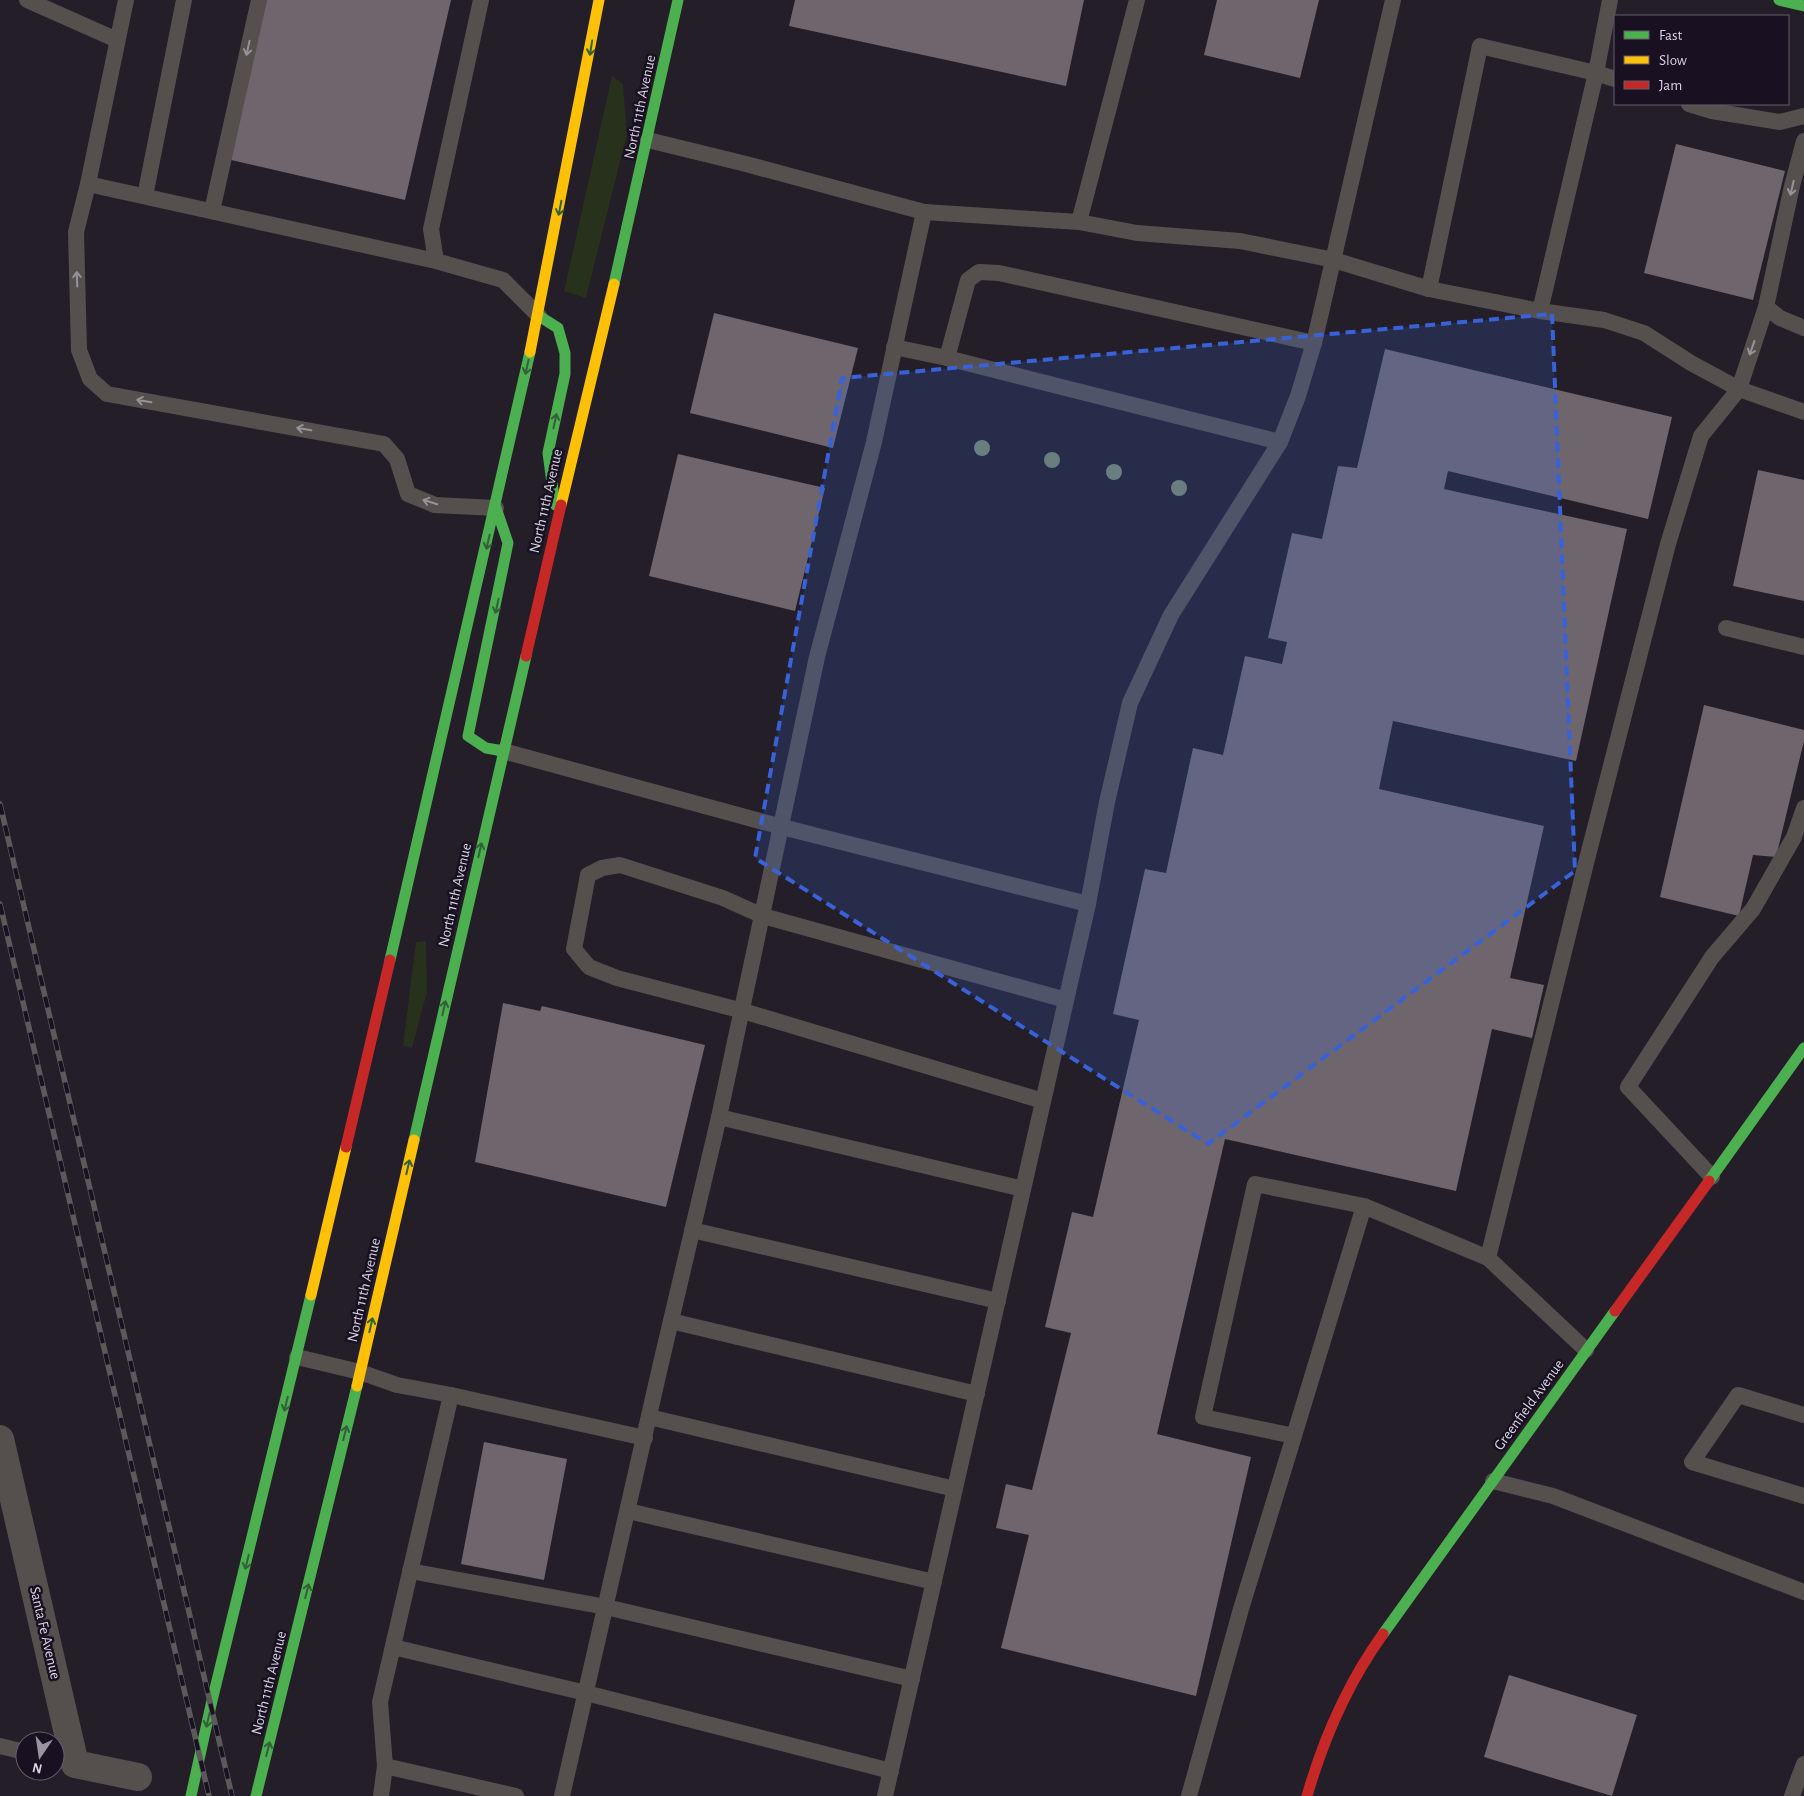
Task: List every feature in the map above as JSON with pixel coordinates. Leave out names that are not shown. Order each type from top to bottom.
[{"type":"main road","points":[[191,1796],[211,1705],[298,1357],[496,508],[539,316],[599,0]]},
{"type":"main road","name":"North 11th Avenue","points":[[256,1796],[360,1372],[503,751],[648,140],[678,0]]},
{"type":"main road","points":[[1780,0],[1804,6]]},
{"type":"main road","points":[[539,316],[558,328],[565,353],[564,374],[548,453],[557,521]]},
{"type":"main road","points":[[496,508],[508,543],[468,736],[486,748],[503,751]]},
{"type":"main road","name":"Greenfield Avenue","points":[[1307,1796],[1318,1757],[1342,1701],[1380,1638],[1804,1048]]},
{"type":"street","name":"Santa Fe Avenue","points":[[0,1439],[5,1479],[59,1731]]},
{"type":"street","name":"Santa Fe Avenue","points":[[65,1761],[138,1777]]},
{"type":"lane","points":[[27,0],[118,40]]},
{"type":"lane","points":[[126,0],[88,184],[76,232],[79,350],[90,379],[107,394],[384,444],[397,459],[408,494],[435,505],[496,508]]},
{"type":"lane","points":[[145,196],[184,0]]},
{"type":"lane","points":[[212,211],[258,0]]},
{"type":"lane","points":[[436,260],[431,230],[481,0]]},
{"type":"lane","points":[[1079,222],[1137,0]]},
{"type":"lane","points":[[885,1796],[1088,904],[1107,802],[1130,703],[1171,615],[1280,442],[1298,396],[1314,342],[1334,260],[1393,0]]},
{"type":"lane","points":[[1540,311],[1596,73],[1610,0]]},
{"type":"lane","points":[[1429,289],[1480,46],[1614,79]]},
{"type":"lane","points":[[1692,105],[1712,111],[1780,122],[1804,116]]},
{"type":"lane","points":[[648,140],[746,164],[924,212],[1079,222],[1137,233],[1240,241],[1334,260],[1429,289],[1540,311],[1604,320],[1644,332],[1691,363],[1739,389],[1804,412]]},
{"type":"lane","points":[[1488,1258],[1586,859],[1668,544],[1701,436],[1739,389],[1766,308],[1792,186],[1804,141]]},
{"type":"lane","points":[[88,184],[436,260],[503,280],[539,316]]},
{"type":"lane","points":[[562,1796],[743,1011],[817,657],[874,442],[924,212]]},
{"type":"lane","points":[[947,358],[968,280],[979,272],[999,273],[1314,342]]},
{"type":"lane","points":[[1766,308],[1780,318],[1804,328]]},
{"type":"lane","points":[[894,347],[947,358],[1280,442]]},
{"type":"lane","points":[[1726,628],[1804,647]]},
{"type":"lane","points":[[503,751],[782,827],[1088,904]]},
{"type":"lane","points":[[1712,1177],[1628,1087],[1712,957],[1758,901],[1794,837],[1804,808]]},
{"type":"lane","points":[[1043,1101],[743,1011],[617,978],[589,967],[574,949],[588,875],[602,868],[620,866],[723,898],[763,916],[1066,1000]]},
{"type":"lane","points":[[719,1117],[1023,1189]]},
{"type":"lane","points":[[1294,1436],[1203,1417],[1255,1184],[1364,1206],[1488,1258],[1586,1350]]},
{"type":"lane","points":[[1189,1796],[1241,1609],[1364,1206]]},
{"type":"lane","points":[[692,1230],[998,1301]]},
{"type":"lane","points":[[671,1321],[977,1394]]},
{"type":"lane","points":[[298,1357],[360,1372],[397,1385],[451,1395],[645,1438]]},
{"type":"lane","points":[[381,1796],[385,1766],[380,1702],[451,1395]]},
{"type":"lane","points":[[1804,1415],[1738,1395],[1692,1462],[1804,1496]]},
{"type":"lane","points":[[649,1417],[955,1489]]},
{"type":"lane","points":[[1493,1481],[1553,1496],[1804,1592]]},
{"type":"lane","points":[[628,1511],[934,1582]]},
{"type":"lane","points":[[410,1571],[606,1608],[912,1679]]},
{"type":"lane","points":[[392,1647],[586,1693],[892,1772]]},
{"type":"lane","points":[[0,1746],[15,1750]]},
{"type":"lane","points":[[1792,1796],[1804,1764]]},
{"type":"lane","points":[[385,1766],[464,1790],[516,1796]]},
{"type":"highlighted area","points":[[1552,314],[1575,871],[1208,1144],[755,858],[842,378]]},
{"type":"green space","points":[[612,76],[623,84],[627,134],[586,298],[564,291]]},
{"type":"green space","points":[[426,941],[427,992],[412,1048],[403,1046],[416,942]]},
{"type":"building","points":[[264,0],[451,0],[405,200],[227,159]]},
{"type":"building","points":[[795,0],[1084,0],[1066,86],[789,26]]},
{"type":"building","points":[[1217,0],[1319,0],[1300,78],[1204,55]]},
{"type":"building","points":[[1676,144],[1785,171],[1753,300],[1644,273]]},
{"type":"building","points":[[714,313],[858,348],[833,448],[690,413]]},
{"type":"building","points":[[1385,349],[1672,417],[1648,519],[1448,471],[1444,489],[1627,529],[1576,761],[1393,721],[1379,789],[1544,826],[1510,978],[1544,985],[1532,1038],[1492,1029],[1456,1191],[1225,1139],[1157,1434],[1251,1457],[1196,1696],[1001,1648],[1029,1535],[996,1528],[1006,1484],[1032,1490],[1071,1333],[1045,1327],[1072,1212],[1093,1217],[1139,1020],[1113,1014],[1145,869],[1166,873],[1193,748],[1223,755],[1245,656],[1282,664],[1287,642],[1268,638],[1292,533],[1322,539],[1338,466],[1357,468]]},
{"type":"building","points":[[678,454],[825,488],[795,611],[649,576]]},
{"type":"building","points":[[1758,470],[1804,480],[1804,601],[1733,586]]},
{"type":"building","points":[[1704,705],[1804,730],[1804,741],[1776,857],[1753,855],[1739,916],[1660,897]]},
{"type":"building","points":[[503,1003],[540,1011],[542,1006],[705,1045],[666,1207],[475,1162]]},
{"type":"building","points":[[484,1442],[567,1459],[544,1580],[461,1564]]},
{"type":"building","points":[[1509,1675],[1637,1715],[1612,1796],[1484,1757]]},
{"type":"railway","points":[[0,804],[232,1796]]},
{"type":"railway","points":[[0,904],[209,1796]]},
{"type":"traffic: fast","points":[[614,284],[678,0]]},
{"type":"traffic: fast","points":[[1779,0],[1804,6]]},
{"type":"traffic: fast","points":[[539,316],[558,328],[565,353],[565,374],[548,453],[555,505]]},
{"type":"traffic: fast","points":[[390,960],[530,352]]},
{"type":"traffic: fast","points":[[496,508],[508,543],[468,736],[486,748],[503,751]]},
{"type":"traffic: fast","points":[[414,1140],[526,656]]},
{"type":"traffic: fast","points":[[1709,1181],[1804,1048]]},
{"type":"traffic: fast","points":[[191,1796],[211,1705],[311,1295]]},
{"type":"traffic: fast","points":[[1383,1634],[1615,1311]]},
{"type":"traffic: fast","points":[[256,1796],[357,1386]]},
{"type":"traffic: slow","points":[[530,352],[599,0]]},
{"type":"traffic: slow","points":[[561,505],[614,284]]},
{"type":"traffic: slow","points":[[357,1386],[414,1140]]},
{"type":"traffic: slow","points":[[311,1295],[346,1147]]},
{"type":"traffic: jam","points":[[526,656],[561,505]]},
{"type":"traffic: jam","points":[[346,1147],[390,960]]},
{"type":"traffic: jam","points":[[1615,1311],[1709,1181]]},
{"type":"traffic: jam","points":[[1307,1796],[1321,1753],[1338,1712],[1358,1672],[1383,1634]]}]
